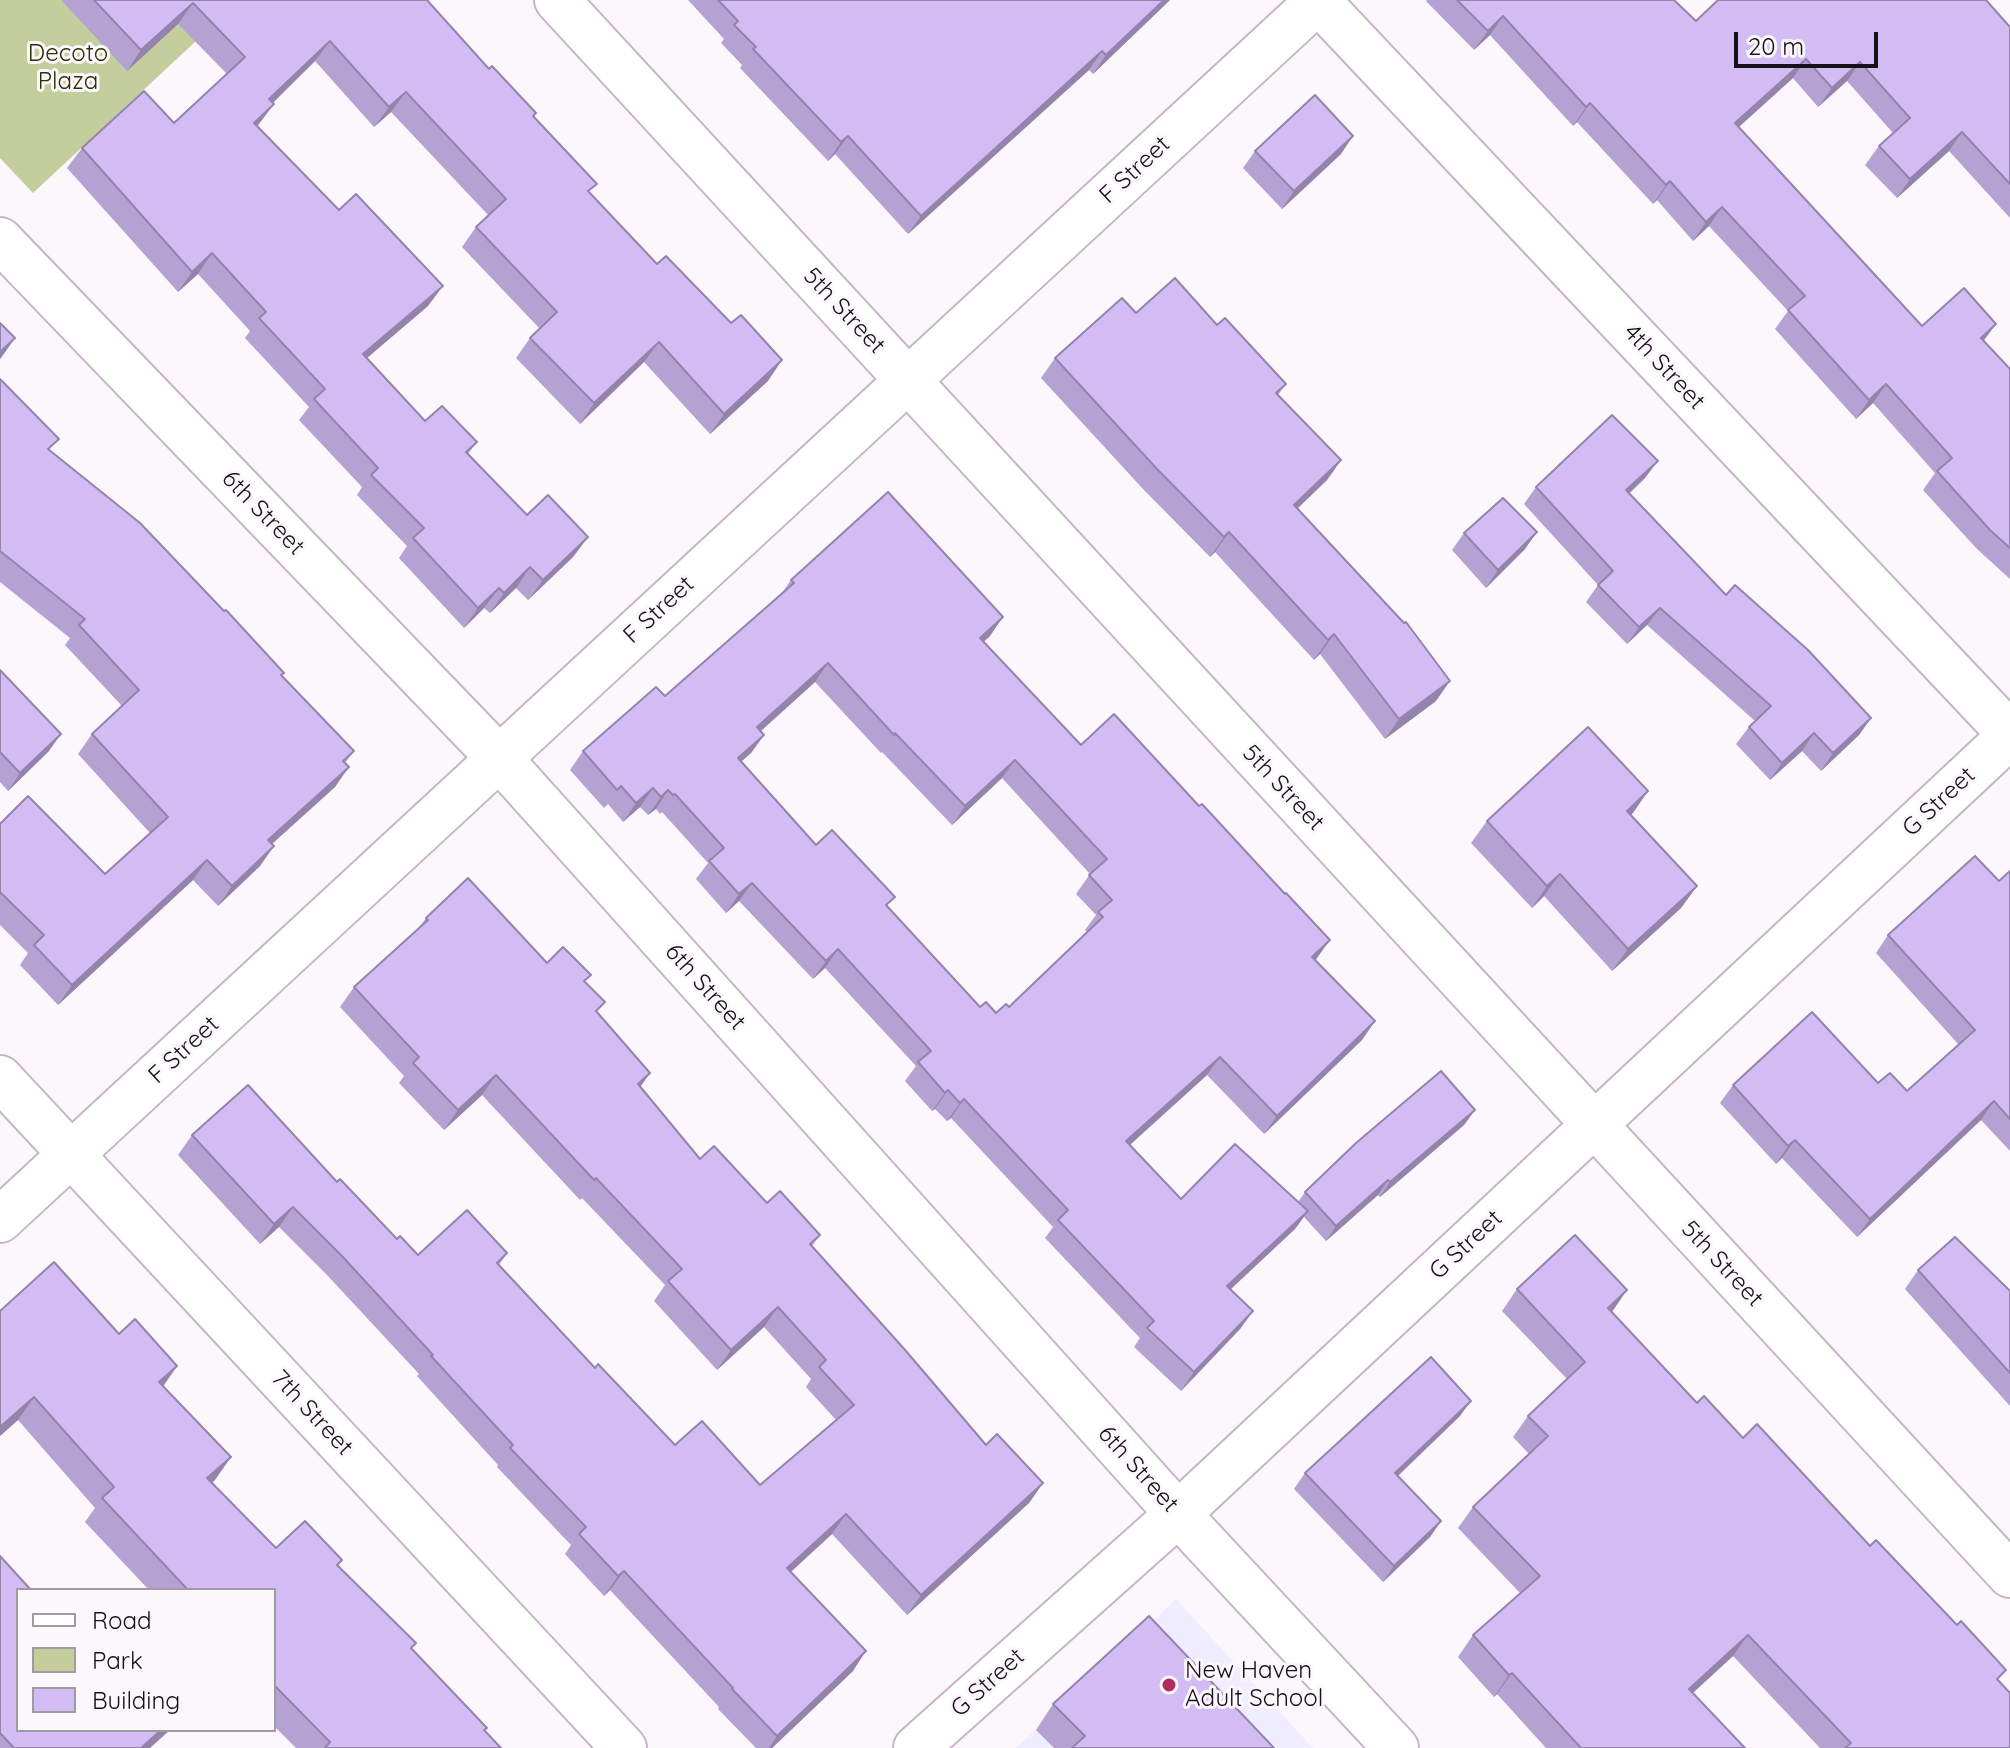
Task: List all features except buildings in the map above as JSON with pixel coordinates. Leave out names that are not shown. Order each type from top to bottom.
[{"type":"street","name":"5th Street","points":[[557,0],[2010,1575]]},
{"type":"street","name":"F Street","points":[[0,1220],[1318,0]]},
{"type":"street","name":"4th Street","points":[[1318,0],[2010,735]]},
{"type":"street","name":"6th Street","points":[[0,240],[499,758],[1178,1514],[1396,1748]]},
{"type":"street","name":"G Street","points":[[916,1748],[1178,1514],[2010,735]]},
{"type":"street","name":"7th Street","points":[[0,1078],[624,1748]]},
{"type":"shaded area","name":"New Haven Adult School","points":[[1176,1599],[1313,1748],[1016,1748],[1132,1641]]},
{"type":"green space","name":"Decoto Plaza","points":[[0,0],[240,0],[33,193],[0,158]]},
{"type":"place","name":"New Haven Adult School","points":[[1169,1685]]}]
